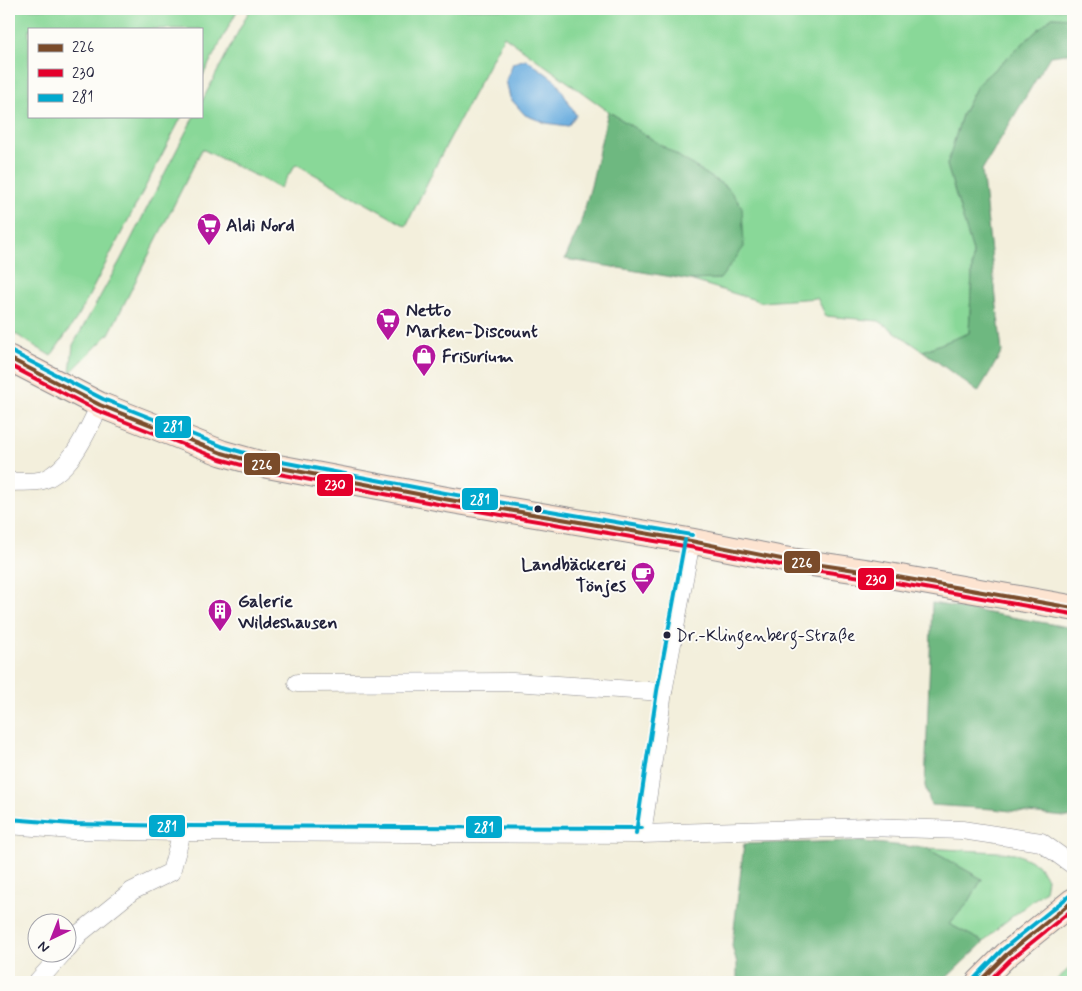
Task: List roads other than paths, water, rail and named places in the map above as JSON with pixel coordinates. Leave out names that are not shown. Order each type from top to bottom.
[{"type":"main road","points":[[9,358],[100,405],[213,450],[265,465],[761,556],[869,572],[1073,608]]},
{"type":"main road","points":[[978,982],[1006,955],[1073,901]]},
{"type":"street","points":[[9,482],[42,480],[64,468],[87,432],[100,405]]},
{"type":"street","points":[[642,834],[663,692],[691,542]]},
{"type":"street","points":[[297,683],[514,682],[663,692]]},
{"type":"street","points":[[9,825],[72,830],[182,832],[642,834],[868,828],[962,830],[1041,842],[1073,864]]},
{"type":"street","points":[[78,935],[132,891],[171,872],[182,832]]},
{"type":"street","points":[[38,982],[53,964]]},
{"type":"water","points":[[526,59],[556,81],[576,115],[568,126],[546,123],[525,115],[510,98],[506,80],[513,63]]},
{"type":"place","name":"Aldi Nord","points":[[209,246]]},
{"type":"place","name":"Netto Marken-Discount","points":[[388,341]]},
{"type":"place","name":"Frisurium","points":[[424,377]]},
{"type":"place","name":"Landbäckerei Tönjes","points":[[643,595]]},
{"type":"place","name":"Galerie Wildeshausen","points":[[220,632]]},
{"type":"place","name":"Dr.-Klingenberg-Straße","points":[[667,635]]}]
